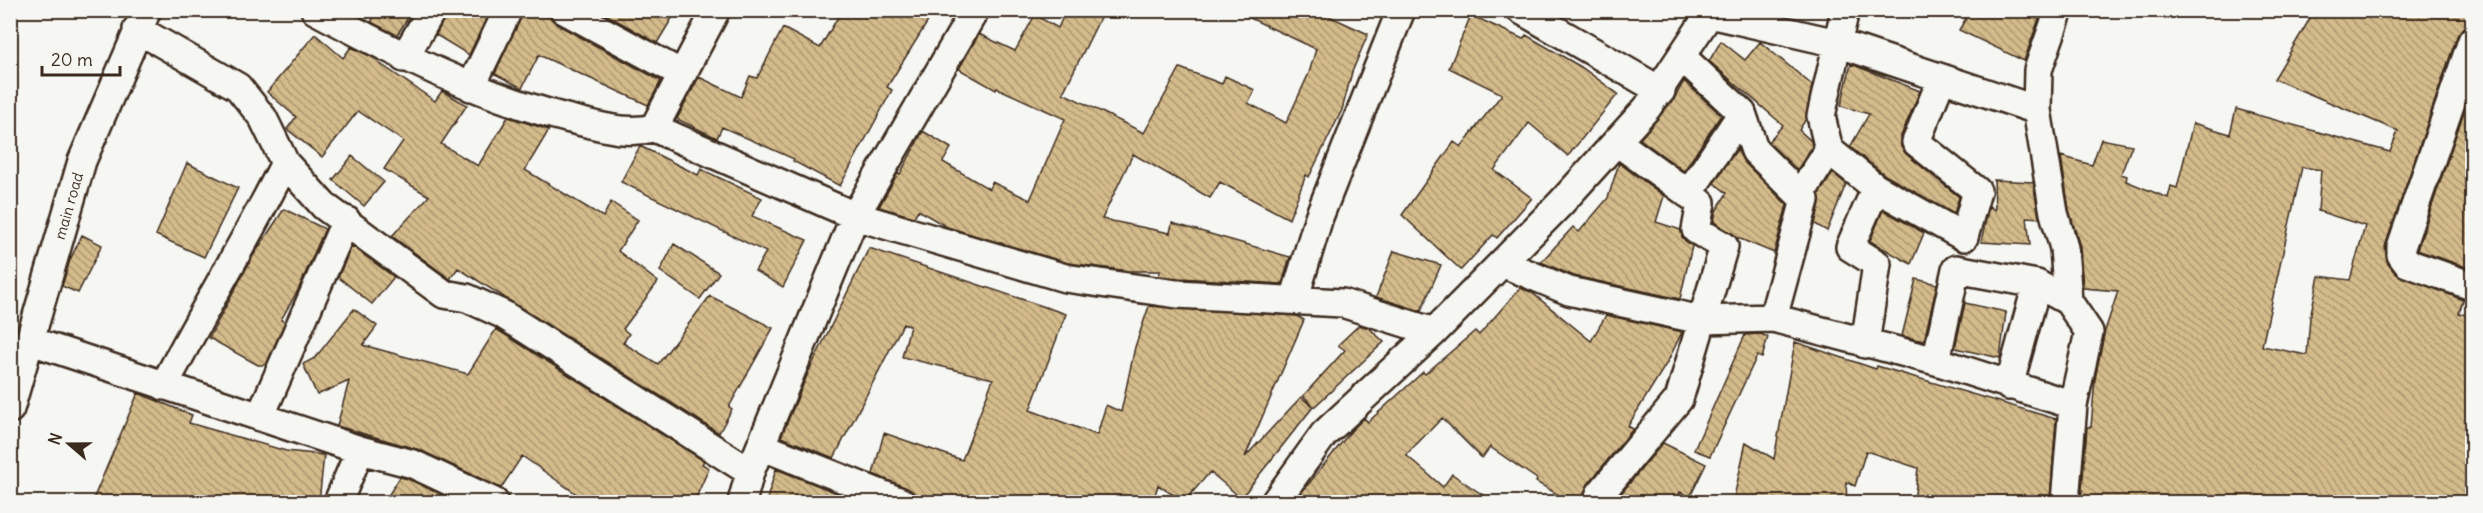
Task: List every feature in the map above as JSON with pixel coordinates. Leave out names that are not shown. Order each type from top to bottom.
[{"type":"street","points":[[315,10],[404,58],[471,87],[536,110],[603,128],[633,133],[654,128],[855,216],[1065,278],[1177,294],[1342,303],[1434,332]]},
{"type":"street","points":[[404,58],[432,10]]},
{"type":"street","points":[[471,87],[508,10]]},
{"type":"street","points":[[564,10],[682,74]]},
{"type":"street","points":[[654,128],[716,10]]},
{"type":"street","points":[[742,502],[750,472],[855,216],[975,10]]},
{"type":"street","points":[[1294,300],[1319,217],[1401,10]]},
{"type":"street","points":[[1521,10],[1661,91]]},
{"type":"street","points":[[1845,10],[1821,116],[1829,150],[1876,188],[1964,237],[1977,190],[1916,142],[1942,78]]},
{"type":"street","points":[[2059,10],[2038,70],[2037,110],[2054,213],[2064,248],[2068,301]]},
{"type":"street","points":[[1275,502],[1324,434],[1434,332],[1617,142],[1661,91],[1711,12],[1837,43],[2037,110]]},
{"type":"street","points":[[142,20],[238,87],[263,118],[285,163],[324,206],[346,220],[399,264],[425,278],[444,294],[467,298],[502,314],[750,472]]},
{"type":"street","name":"main road","points":[[10,409],[82,160],[142,20]]},
{"type":"street","points":[[2472,41],[2401,247],[2401,255],[2407,263],[2472,286]]},
{"type":"street","points":[[1682,57],[1742,113],[1755,151],[1805,200],[1773,318]]},
{"type":"street","points":[[1688,194],[1742,113]]},
{"type":"street","points":[[1597,502],[1600,494],[1679,399],[1724,246],[1696,230],[1701,203],[1617,142]]},
{"type":"street","points":[[1800,195],[1829,150]]},
{"type":"street","points":[[164,386],[208,300],[252,230],[285,163]]},
{"type":"street","points":[[1865,344],[1877,264],[1850,247],[1876,188]]},
{"type":"street","points":[[260,417],[346,220]]},
{"type":"street","points":[[1502,263],[1569,291],[1701,320],[1773,318],[1936,361],[2073,405]]},
{"type":"street","points":[[1936,361],[1956,270],[2037,284],[2068,301],[2090,332],[2073,405],[2065,502]]},
{"type":"street","points":[[2009,386],[2037,284]]},
{"type":"street","points":[[31,341],[360,450],[413,464],[494,502]]},
{"type":"street","points":[[761,446],[901,502]]},
{"type":"street","points":[[338,502],[360,450]]},
{"type":"building","points":[[379,10],[413,10],[397,35],[371,22]]},
{"type":"building","points":[[448,10],[490,10],[469,55],[436,35]]},
{"type":"building","points":[[523,10],[548,10],[556,24],[661,81],[648,105],[539,55],[522,88],[495,74]]},
{"type":"building","points":[[598,10],[677,10],[657,43]]},
{"type":"building","points":[[842,10],[935,10],[887,87],[892,90],[840,186],[793,161],[794,159],[722,127],[717,138],[677,119],[699,77],[741,97],[750,76],[757,78],[783,28],[820,48]]},
{"type":"building","points":[[1066,10],[1104,10],[1063,93],[1144,133],[1180,68],[1222,84],[1225,76],[1255,90],[1248,103],[1286,123],[1309,73],[1316,49],[1233,10],[1316,10],[1368,34],[1352,72],[1342,110],[1309,177],[1306,175],[1289,219],[1220,182],[1210,198],[1133,154],[1102,219],[1170,233],[1172,223],[1290,257],[1282,284],[1179,278],[1159,276],[1160,271],[1129,271],[1068,263],[947,227],[918,210],[914,217],[879,207],[923,131],[951,148],[943,162],[989,189],[992,182],[1030,200],[1065,119],[997,88],[996,90],[959,69],[979,34],[1015,51],[1035,15],[1058,28]]},
{"type":"building","points":[[1971,10],[2042,10],[2024,61],[1959,30]]},
{"type":"building","points":[[2315,10],[2472,11],[2472,26],[2462,29],[2457,36],[2385,247],[2388,264],[2395,273],[2463,300],[2459,313],[2472,317],[2472,383],[2466,382],[2467,438],[2472,438],[2472,502],[2081,502],[2087,427],[2091,427],[2095,379],[2104,334],[2118,291],[2083,288],[2080,247],[2069,210],[2061,156],[2092,165],[2101,139],[2132,145],[2121,174],[2127,176],[2126,181],[2168,198],[2171,186],[2177,188],[2193,123],[2230,134],[2236,109],[2390,152],[2398,131],[2274,79]],"holes":[[[2302,167],[2321,170],[2318,211],[2365,226],[2350,280],[2319,276],[2310,317],[2307,355],[2262,346]]]},
{"type":"building","points":[[1471,15],[1523,39],[1526,35],[1581,67],[1618,94],[1568,156],[1529,123],[1494,170],[1532,198],[1497,238],[1493,235],[1461,270],[1402,215],[1454,142],[1461,147],[1502,94],[1449,68]]},
{"type":"building","points":[[315,34],[343,58],[351,47],[380,61],[379,63],[435,101],[442,91],[467,105],[441,144],[478,166],[508,117],[549,130],[525,170],[603,217],[611,202],[638,220],[618,251],[658,282],[623,329],[629,334],[623,343],[658,364],[710,296],[773,328],[729,407],[732,409],[719,433],[458,268],[450,279],[392,236],[429,196],[384,169],[403,141],[358,111],[322,157],[287,129],[296,117],[267,92]]},
{"type":"building","points":[[1721,41],[1745,60],[1760,42],[1812,85],[1806,119],[1799,130],[1811,141],[1812,147],[1797,170],[1768,142],[1783,125],[1709,61]]},
{"type":"building","points":[[1851,64],[1920,91],[1901,136],[1901,147],[1906,154],[1959,197],[1954,214],[1885,175],[1850,147],[1869,114],[1841,106]]},
{"type":"building","points":[[1684,81],[1721,115],[1684,171],[1640,139],[1674,99]]},
{"type":"building","points":[[2472,88],[2472,269],[2417,250]]},
{"type":"building","points":[[640,146],[698,175],[701,169],[762,198],[752,216],[807,240],[783,287],[755,271],[766,252],[621,182]]},
{"type":"building","points":[[1737,149],[1744,162],[1787,205],[1774,253],[1738,238],[1714,222],[1716,211],[1727,193],[1714,183]]},
{"type":"building","points":[[352,156],[384,182],[364,206],[333,180]]},
{"type":"building","points":[[187,163],[238,188],[204,257],[156,235]]},
{"type":"building","points":[[1619,163],[1664,196],[1656,222],[1681,230],[1682,237],[1692,246],[1680,299],[1574,276],[1541,262],[1573,227],[1579,232],[1608,198]]},
{"type":"building","points":[[1833,173],[1846,184],[1827,231],[1815,224],[1820,204],[1819,194]]},
{"type":"building","points":[[1994,180],[2033,182],[2039,218],[2027,217],[2030,245],[1981,242],[1989,206],[1995,210]]},
{"type":"building","points":[[284,209],[325,229],[298,290],[281,320],[285,322],[266,365],[258,365],[209,338],[253,256]]},
{"type":"building","points":[[1883,210],[1924,233],[1911,264],[1870,241]]},
{"type":"building","points":[[82,235],[102,245],[78,293],[62,286],[70,260]]},
{"type":"building","points":[[674,244],[719,273],[700,299],[660,271]]},
{"type":"building","points":[[352,246],[394,277],[372,304],[338,277]]},
{"type":"building","points":[[869,248],[1066,314],[1030,410],[1097,435],[1106,405],[1121,412],[1135,347],[1149,306],[1297,316],[1304,320],[1245,457],[1301,397],[1313,407],[1241,498],[1210,472],[1184,502],[1158,485],[1153,502],[916,502],[914,493],[907,488],[873,474],[884,433],[962,460],[993,379],[902,357],[910,326],[903,324],[834,458],[781,437],[809,371]]},
{"type":"building","points":[[1394,251],[1441,265],[1421,311],[1376,297]]},
{"type":"building","points":[[1916,279],[1937,284],[1924,341],[1902,336]]},
{"type":"building","points":[[1520,288],[1531,292],[1591,341],[1606,315],[1682,332],[1668,361],[1628,426],[1633,429],[1588,484],[1582,502],[1571,502],[1536,482],[1537,479],[1490,447],[1482,458],[1442,418],[1406,455],[1443,487],[1452,474],[1493,502],[1294,502],[1364,418],[1368,422],[1423,372],[1425,374],[1475,331],[1479,335]]},
{"type":"building","points":[[1965,303],[2006,312],[2000,358],[1955,348]]},
{"type":"building","points":[[354,309],[377,326],[363,345],[468,374],[496,329],[704,461],[702,464],[709,468],[694,502],[588,502],[522,456],[501,488],[420,450],[337,426],[349,381],[317,395],[303,364],[315,358]]},
{"type":"building","points":[[1359,325],[1369,328],[1384,342],[1314,407],[1303,396],[1345,350],[1338,345]]},
{"type":"building","points":[[1760,334],[1768,337],[1762,358],[1757,356],[1710,456],[1694,450],[1745,335]]},
{"type":"building","points":[[1795,342],[1876,369],[1877,366],[2056,419],[2050,502],[1914,502],[1918,468],[1866,451],[1855,486],[1846,482],[1847,502],[1733,502],[1746,442],[1774,459]]},
{"type":"building","points":[[138,393],[192,415],[189,423],[286,451],[324,455],[319,502],[207,502],[186,495],[183,502],[92,502]]},
{"type":"building","points":[[1663,443],[1706,464],[1690,497],[1680,492],[1675,502],[1614,502]]},
{"type":"building","points":[[776,469],[860,502],[766,502]]},
{"type":"building","points":[[400,477],[408,479],[458,502],[384,502]]}]
